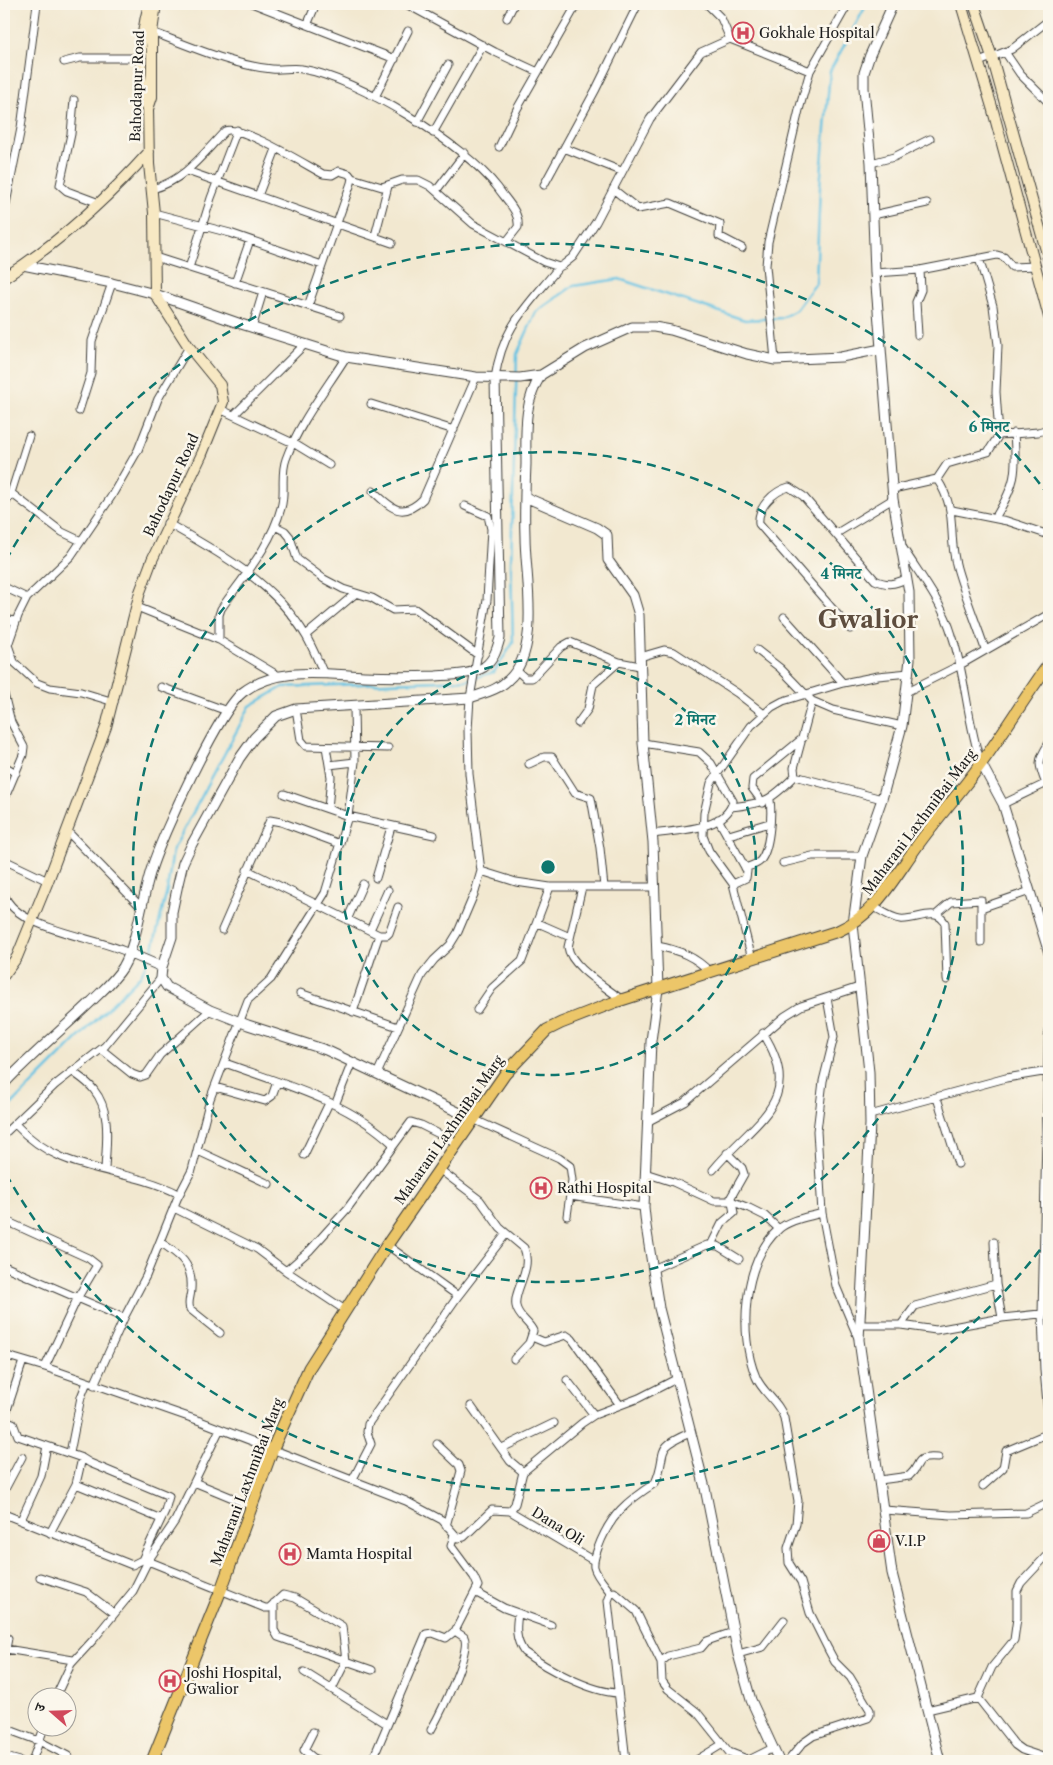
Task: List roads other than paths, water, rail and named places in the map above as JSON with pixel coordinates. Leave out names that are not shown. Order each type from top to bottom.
[{"type":"main road","points":[[148,109],[142,92],[142,58],[143,29],[149,4]]},
{"type":"main road","name":"Bahodapur Road","points":[[154,294],[154,213],[148,109],[152,97],[152,32],[156,4]]},
{"type":"main road","points":[[961,4],[979,62],[1049,317]]},
{"type":"main road","points":[[974,4],[992,58],[1049,261]]},
{"type":"main road","points":[[4,278],[23,265],[115,190],[149,152]]},
{"type":"main road","points":[[154,294],[188,347],[220,385],[223,393],[222,410]]},
{"type":"main road","name":"Bahodapur Road","points":[[4,975],[17,956],[48,881],[114,702],[137,607],[149,568],[167,523],[222,410]]},
{"type":"main road","name":"Maharani LaxhmiBai Marg","points":[[152,1761],[221,1590],[273,1448],[309,1368],[387,1245],[505,1074],[547,1030],[622,1000],[711,973],[853,924],[874,907],[916,848],[981,764],[1047,671]]},
{"type":"street","points":[[4,214],[21,128],[37,4]]},
{"type":"street","points":[[254,4],[272,6],[308,23],[395,58]]},
{"type":"street","points":[[308,23],[316,4]]},
{"type":"street","points":[[406,4],[538,72]]},
{"type":"street","points":[[507,18],[514,4]]},
{"type":"street","points":[[499,147],[538,72],[578,4]]},
{"type":"street","points":[[544,185],[603,76],[638,4]]},
{"type":"street","points":[[707,4],[721,18],[730,39],[810,71]]},
{"type":"street","points":[[775,360],[766,266],[768,242],[810,71],[848,4]]},
{"type":"street","points":[[894,4],[864,73],[871,163],[875,273],[893,499],[909,592],[909,673],[902,726],[882,799],[862,856],[853,924],[869,1072],[870,1115],[859,1340],[892,1573],[940,1761]]},
{"type":"street","points":[[979,62],[992,58],[1027,39],[1049,20]]},
{"type":"street","points":[[375,97],[408,31]]},
{"type":"street","points":[[152,32],[247,64],[272,69],[302,69],[337,80],[375,97],[465,153],[486,173],[518,216],[518,227],[508,242]]},
{"type":"street","points":[[4,1084],[101,991],[133,955],[140,906],[152,867],[169,827],[228,711],[242,693],[257,683],[293,673],[405,677],[447,676],[475,671],[484,667],[491,660],[497,650],[500,638],[498,378],[502,345],[510,327],[559,267],[573,257],[613,189],[650,119],[700,52],[730,39]]},
{"type":"street","points":[[433,133],[483,45]]},
{"type":"street","points":[[1004,52],[1020,74],[1049,103]]},
{"type":"street","points":[[64,62],[80,58],[142,58]]},
{"type":"street","points":[[417,122],[448,66]]},
{"type":"street","points":[[74,100],[71,134],[60,185],[67,191],[99,203]]},
{"type":"street","points":[[189,268],[202,225],[237,130]]},
{"type":"street","points":[[152,189],[163,186],[187,171],[225,131],[237,130],[323,174],[332,175],[339,171],[344,172],[352,178],[377,186],[388,186],[409,178],[418,180],[436,191],[473,224],[544,262],[559,267]]},
{"type":"street","points":[[871,163],[894,157],[930,139]]},
{"type":"street","points":[[564,148],[621,171]]},
{"type":"street","points":[[258,196],[276,149]]},
{"type":"street","points":[[436,191],[465,153]]},
{"type":"street","points":[[187,171],[217,183],[392,242]]},
{"type":"street","points":[[308,306],[352,178]]},
{"type":"street","points":[[375,236],[384,209],[388,186]]},
{"type":"street","points":[[613,189],[638,209],[670,203],[720,224],[719,236],[742,248]]},
{"type":"street","points":[[873,215],[927,203]]},
{"type":"street","points":[[154,213],[202,225],[322,265]]},
{"type":"street","points":[[235,283],[250,240]]},
{"type":"street","points":[[875,273],[920,270],[1001,255],[1012,267],[1036,266]]},
{"type":"street","points":[[154,257],[340,316]]},
{"type":"street","points":[[893,489],[937,479],[947,464],[988,452],[998,434],[996,392],[998,345],[994,306],[985,284],[980,258]]},
{"type":"street","points":[[23,265],[112,283],[154,294],[252,328],[346,357],[476,377],[498,378],[541,375],[585,348],[632,327],[654,327],[671,330],[747,354],[775,360],[841,357],[881,349]]},
{"type":"street","points":[[918,335],[916,302],[921,290],[920,270]]},
{"type":"street","points":[[79,411],[91,373],[92,341],[112,283]]},
{"type":"street","points":[[252,328],[263,292]]},
{"type":"street","points":[[234,415],[304,345]]},
{"type":"street","points":[[114,702],[81,692],[50,688],[37,683],[22,671],[10,655],[8,644],[15,621],[27,598],[61,568],[81,542],[138,450],[158,399],[188,347]]},
{"type":"street","points":[[219,640],[219,615],[221,609],[248,571],[275,526],[282,506],[283,468],[293,442],[346,357]]},
{"type":"street","points":[[541,375],[534,385],[527,406],[525,537],[529,631],[523,657],[516,670],[509,680],[496,689],[471,696],[354,707],[296,710],[276,716],[254,738],[239,758],[183,863],[172,912],[170,946],[159,966],[161,978],[167,987],[210,1010],[239,1022],[312,1044],[566,1163],[570,1166],[571,1173],[567,1216]]},
{"type":"street","points":[[373,491],[390,506],[398,510],[407,511],[414,508],[423,499],[476,377]]},
{"type":"street","points":[[372,404],[454,430]]},
{"type":"street","points":[[222,410],[293,442],[329,465]]},
{"type":"street","points":[[998,434],[1038,432],[1049,429]]},
{"type":"street","points":[[995,518],[1014,484],[1016,472],[1014,433]]},
{"type":"street","points":[[4,506],[11,493],[29,436]]},
{"type":"street","points":[[937,479],[944,489],[952,510],[953,544],[957,568],[985,649]]},
{"type":"street","points":[[850,629],[762,530],[758,517],[762,508],[781,489],[789,487],[803,496],[838,533],[876,580],[893,585],[906,578]]},
{"type":"street","points":[[11,493],[62,532],[81,542]]},
{"type":"street","points":[[526,497],[597,528],[607,535],[608,560],[638,606],[643,743],[652,834],[658,989],[651,1041],[644,1207],[659,1308],[705,1488],[738,1654],[752,1700],[779,1761]]},
{"type":"street","points":[[838,533],[893,499]]},
{"type":"street","points":[[377,1074],[422,975],[450,945],[458,932],[475,892],[481,871],[469,774],[471,696],[487,600],[491,522],[482,512],[465,506]]},
{"type":"street","points":[[952,510],[995,518],[1049,535]]},
{"type":"street","points":[[167,523],[248,571],[288,612],[306,635],[324,674]]},
{"type":"street","points":[[275,526],[285,531],[290,537],[294,553],[304,565],[330,582],[355,594],[372,598],[393,610],[415,609],[478,656]]},
{"type":"street","points":[[900,544],[947,621],[960,665],[972,732],[981,764],[1003,804],[1049,953]]},
{"type":"street","points":[[4,587],[27,598]]},
{"type":"street","points":[[306,635],[355,594]]},
{"type":"street","points":[[137,607],[219,640],[279,676]]},
{"type":"street","points":[[908,691],[960,665],[1049,614]]},
{"type":"street","points":[[784,617],[843,683]]},
{"type":"street","points":[[4,619],[15,621]]},
{"type":"street","points":[[516,670],[526,678],[532,678],[561,648],[570,642],[619,662],[640,662],[664,650],[674,652],[737,693],[764,714]]},
{"type":"street","points":[[757,650],[780,668],[804,695],[812,701],[833,710],[902,726]]},
{"type":"street","points":[[4,671],[10,655]]},
{"type":"street","points":[[578,723],[588,709],[593,685],[619,662]]},
{"type":"street","points":[[752,959],[733,884],[709,851],[703,836],[702,826],[707,797],[717,773],[751,726],[783,701],[843,683],[878,676],[909,673]]},
{"type":"street","points":[[161,687],[228,711]]},
{"type":"street","points":[[4,694],[11,722],[24,747],[23,756],[4,800]]},
{"type":"street","points":[[795,776],[794,768],[812,701]]},
{"type":"street","points":[[70,1453],[81,1397],[124,1318],[160,1242],[179,1194],[192,1170],[198,1150],[202,1125],[248,1000],[271,979],[318,906],[328,884],[348,816],[355,762],[354,707]]},
{"type":"street","points":[[296,710],[303,744],[326,747],[388,748]]},
{"type":"street","points":[[763,803],[752,788],[754,779],[803,738]]},
{"type":"street","points":[[643,743],[699,752],[717,773],[731,794],[733,801],[731,807],[718,819],[702,826],[652,834]]},
{"type":"street","points":[[1003,804],[1048,783],[1039,766],[1039,761],[1049,743]]},
{"type":"street","points":[[326,747],[330,786],[328,809]]},
{"type":"street","points":[[529,764],[544,757],[552,757],[575,793],[591,798],[604,887]]},
{"type":"street","points":[[329,766],[355,762]]},
{"type":"street","points":[[4,766],[16,773]]},
{"type":"street","points":[[795,776],[882,799]]},
{"type":"street","points":[[731,807],[763,803],[770,800],[795,776]]},
{"type":"street","points":[[284,794],[348,816],[434,835]]},
{"type":"street","points":[[746,868],[761,860],[769,834],[770,800]]},
{"type":"street","points":[[718,819],[729,834],[746,868],[746,878],[733,884]]},
{"type":"street","points":[[222,930],[270,820],[281,822],[340,844]]},
{"type":"street","points":[[729,834],[769,822]]},
{"type":"street","points":[[376,878],[391,827]]},
{"type":"street","points":[[66,831],[140,906]]},
{"type":"street","points":[[783,863],[812,856],[862,856]]},
{"type":"street","points":[[4,860],[48,881]]},
{"type":"street","points":[[247,870],[379,934],[387,935],[389,933],[398,907]]},
{"type":"street","points":[[481,871],[516,882],[550,887],[654,886]]},
{"type":"street","points":[[347,920],[363,884]]},
{"type":"street","points":[[477,1010],[492,988],[522,961],[538,923],[550,887]]},
{"type":"street","points":[[582,887],[568,947],[572,961],[622,1000]]},
{"type":"street","points":[[370,930],[388,890]]},
{"type":"street","points":[[981,908],[1030,891]]},
{"type":"street","points":[[4,894],[9,906],[32,920],[80,937],[113,945],[159,966]]},
{"type":"street","points":[[874,907],[904,920],[936,914],[951,902],[981,900],[981,942]]},
{"type":"street","points":[[936,914],[942,917],[945,923],[948,980]]},
{"type":"street","points":[[538,923],[570,937]]},
{"type":"street","points":[[353,1012],[379,934]]},
{"type":"street","points":[[657,946],[680,951],[696,959],[711,973]]},
{"type":"street","points":[[4,1134],[73,1072],[102,1049],[118,1033],[161,978]]},
{"type":"street","points":[[647,1122],[685,1102],[764,1033],[801,1006],[859,987]]},
{"type":"street","points":[[300,993],[398,1027]]},
{"type":"street","points":[[827,998],[834,1037],[823,1081],[817,1132],[822,1213],[836,1286],[859,1340]]},
{"type":"street","points":[[1049,1004],[1049,1071],[1043,1232],[1046,1291],[1044,1370],[1049,1425]]},
{"type":"street","points":[[102,1049],[132,1074],[140,1077],[146,1075],[160,1055],[210,1010]]},
{"type":"street","points":[[713,1170],[727,1153],[765,1115],[779,1094],[782,1081],[780,1068],[764,1033]]},
{"type":"street","points":[[304,1155],[352,1062]]},
{"type":"street","points":[[225,1063],[332,1104],[378,1130],[393,1144]]},
{"type":"street","points":[[870,1115],[1006,1078],[1049,1071]]},
{"type":"street","points":[[73,1072],[94,1089],[105,1111],[107,1128],[105,1170]]},
{"type":"street","points":[[215,1088],[266,1101],[272,1096],[277,1082]]},
{"type":"street","points":[[937,1098],[958,1164]]},
{"type":"street","points":[[286,1271],[310,1250],[347,1209],[411,1122],[421,1124],[457,1143]]},
{"type":"street","points":[[15,1124],[29,1139],[55,1156],[163,1185],[179,1194]]},
{"type":"street","points":[[198,1150],[269,1184]]},
{"type":"street","points":[[711,1245],[719,1227],[734,1213],[731,1201],[744,1171],[727,1153]]},
{"type":"street","points":[[439,1169],[480,1200],[506,1234],[524,1248],[526,1252],[524,1277],[516,1306],[520,1316],[533,1329],[532,1337],[514,1359]]},
{"type":"street","points":[[645,1172],[714,1200],[731,1201],[765,1216],[779,1229]]},
{"type":"street","points":[[570,1196],[644,1207]]},
{"type":"street","points":[[174,1208],[257,1249],[286,1271],[345,1310]]},
{"type":"street","points":[[788,1761],[802,1743],[813,1736],[868,1718],[870,1715],[870,1710],[850,1676],[835,1662],[828,1649],[810,1613],[801,1582],[789,1563],[788,1548],[798,1513],[796,1489],[783,1413],[761,1385],[754,1370],[748,1344],[746,1308],[750,1276],[755,1265],[768,1242],[779,1229],[786,1224],[822,1213]]},
{"type":"street","points":[[4,1220],[97,1265],[78,1297],[44,1367]]},
{"type":"street","points":[[353,1479],[371,1444],[367,1432],[368,1424],[458,1296],[506,1234]]},
{"type":"street","points":[[160,1242],[181,1256],[191,1272],[188,1305],[190,1309],[220,1333]]},
{"type":"street","points":[[994,1242],[996,1284],[1002,1318]]},
{"type":"street","points":[[387,1245],[458,1296]]},
{"type":"street","points":[[654,1269],[711,1245],[722,1248],[739,1259]]},
{"type":"street","points":[[4,1266],[124,1318]]},
{"type":"street","points":[[901,1325],[915,1306],[996,1284]]},
{"type":"street","points":[[861,1325],[901,1325],[936,1330],[1002,1318],[1046,1314]]},
{"type":"street","points":[[532,1337],[544,1342],[566,1335],[572,1339],[620,1405]]},
{"type":"street","points":[[4,1355],[44,1367],[273,1448],[406,1500],[437,1516],[458,1538],[464,1537],[492,1510],[510,1511],[515,1504],[523,1472],[594,1415],[676,1379]]},
{"type":"street","points":[[23,1360],[4,1419],[13,1422],[18,1436],[70,1453],[169,1496],[169,1501],[133,1591],[93,1640],[73,1660],[60,1688]]},
{"type":"street","points":[[567,1380],[594,1415]]},
{"type":"street","points":[[471,1406],[510,1461],[523,1472]]},
{"type":"street","points":[[502,1448],[554,1423]]},
{"type":"street","points":[[4,1514],[132,1565],[145,1561],[165,1538],[220,1429]]},
{"type":"street","points":[[690,1433],[670,1441],[665,1446],[655,1483],[628,1500],[614,1516],[601,1540],[594,1561],[596,1573],[611,1593],[614,1592],[621,1600],[633,1607],[661,1662],[664,1686],[697,1712],[729,1752],[749,1760],[773,1748]]},
{"type":"street","points":[[983,1486],[1003,1468],[1006,1451],[1049,1433]]},
{"type":"street","points":[[438,1444],[459,1465],[461,1471],[446,1526]]},
{"type":"street","points":[[21,1520],[41,1476],[47,1446]]},
{"type":"street","points":[[4,1491],[22,1456]]},
{"type":"street","points":[[880,1480],[909,1476],[920,1459],[926,1457],[938,1458]]},
{"type":"street","points":[[50,1533],[76,1484],[82,1458]]},
{"type":"street","points":[[194,1482],[252,1506]]},
{"type":"street","points":[[76,1484],[161,1519]]},
{"type":"street","points":[[884,1510],[951,1515],[1026,1513],[1049,1502]]},
{"type":"street","name":"Dana Oli","points":[[510,1511],[594,1561]]},
{"type":"street","points":[[372,1761],[403,1692],[426,1634],[433,1633],[446,1638],[455,1631],[475,1592],[478,1583],[451,1546],[454,1534]]},
{"type":"street","points":[[978,1698],[992,1667],[1014,1640],[1018,1618],[1017,1591],[1021,1583],[1049,1553]]},
{"type":"street","points":[[145,1561],[265,1608],[269,1608],[283,1595],[289,1596],[338,1622],[344,1631],[346,1661],[332,1689]]},
{"type":"street","points":[[40,1577],[86,1592],[114,1613]]},
{"type":"street","points":[[475,1592],[518,1613],[551,1625]]},
{"type":"street","points":[[611,1593],[608,1600],[626,1761]]},
{"type":"street","points":[[274,1602],[276,1615],[274,1630],[278,1638],[372,1670]]},
{"type":"street","points":[[518,1613],[516,1629],[518,1643],[524,1652],[595,1689],[606,1693],[618,1694]]},
{"type":"street","points":[[738,1654],[763,1647],[784,1620]]},
{"type":"street","points":[[431,1730],[447,1698],[466,1646],[464,1638],[455,1631]]},
{"type":"street","points":[[661,1662],[668,1656],[701,1648],[707,1641],[733,1632]]},
{"type":"street","points":[[4,1634],[8,1638],[5,1651],[73,1660]]},
{"type":"street","points":[[304,1672],[387,1724]]},
{"type":"street","points":[[927,1710],[978,1698]]},
{"type":"street","points":[[978,1698],[1015,1745],[1035,1758],[1049,1759]]},
{"type":"street","points":[[4,1728],[39,1741],[68,1756],[68,1761]]},
{"type":"street","points":[[312,1732],[304,1750],[318,1761]]},
{"type":"street","points":[[32,1761],[40,1738]]},
{"type":"street","points":[[696,1761],[722,1745]]},
{"type":"street","points":[[6,1761],[10,1758],[20,1761]]},
{"type":"waterway","points":[[4,1112],[141,975],[153,948],[167,890],[173,850],[250,706],[283,687],[468,680],[494,672],[513,643],[511,563],[517,354],[536,312],[573,286],[619,279],[745,320],[781,318],[796,310],[816,283],[820,187],[830,71],[867,4]]},
{"type":"place","name":"Gokhale Hospital","points":[[743,33]]},
{"type":"place","name":"Rathi Hospital","points":[[541,1188]]},
{"type":"place","name":"V.I.P","points":[[879,1541]]},
{"type":"place","name":"Mamta Hospital","points":[[290,1554]]},
{"type":"place","name":"Joshi Hospital, Gwalior","points":[[170,1681]]},
{"type":"district","name":"Gwalior","points":[[868,620]]}]
